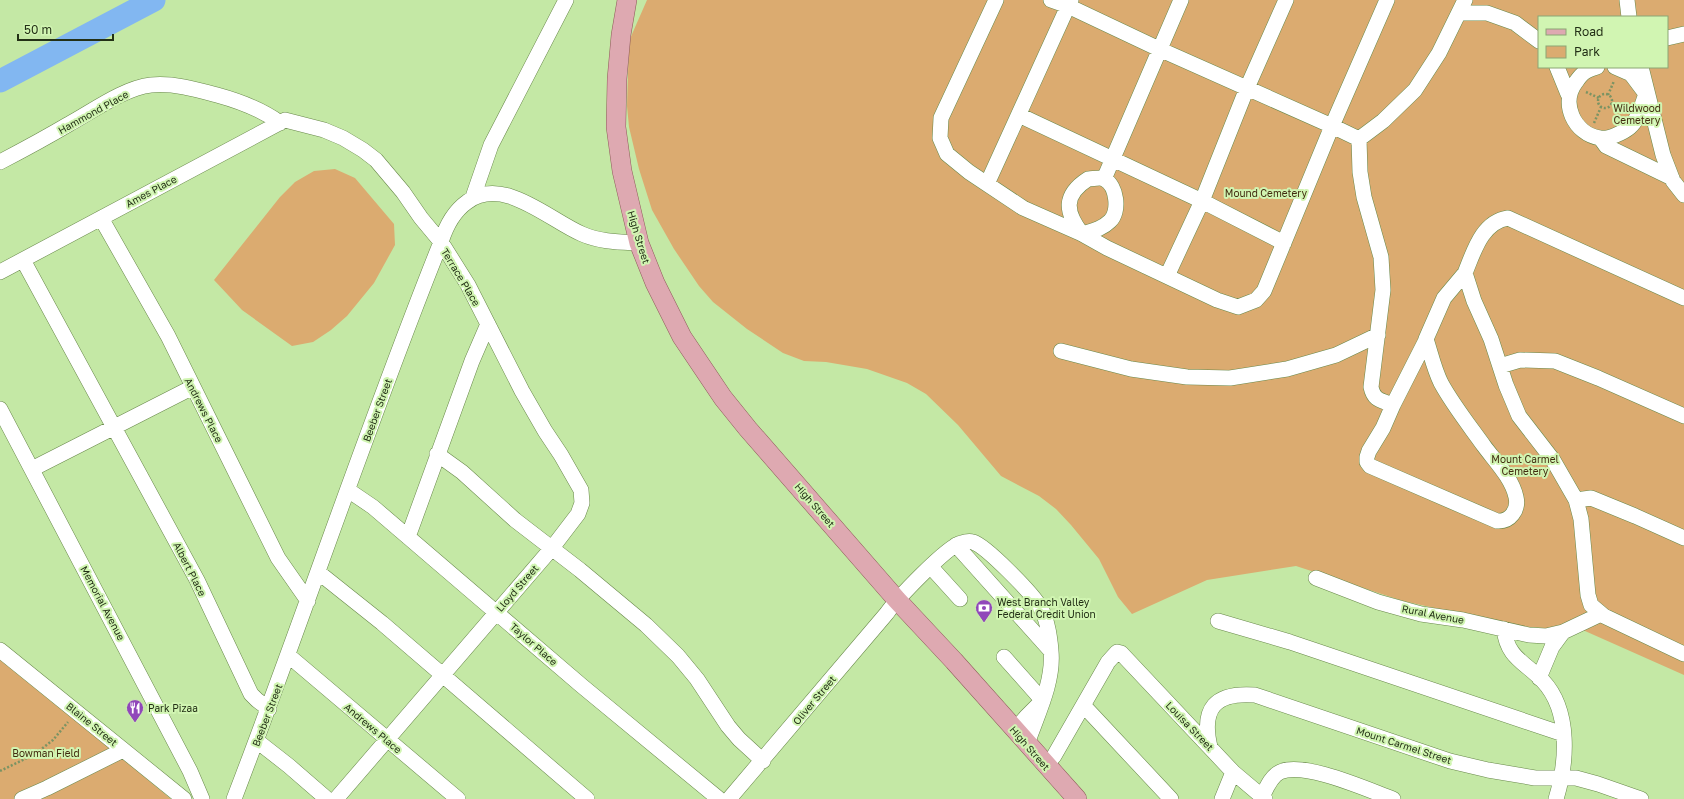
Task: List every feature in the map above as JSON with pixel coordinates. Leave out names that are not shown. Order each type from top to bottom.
[{"type":"main road","name":"High Street","points":[[627,0],[617,79],[616,127],[622,171],[639,243],[668,312],[692,354],[723,398],[748,429],[897,600],[954,661],[1077,799]]},
{"type":"street","points":[[473,197],[491,145],[566,0]]},
{"type":"street","points":[[996,0],[941,118],[940,138],[947,154],[969,172],[1022,208],[1082,234],[1217,300],[1238,307],[1256,300],[1264,291],[1332,126],[1387,0]]},
{"type":"street","points":[[1051,0],[1069,3],[1159,49],[1359,139]]},
{"type":"street","points":[[1104,179],[1181,0]]},
{"type":"street","points":[[1167,276],[1202,201],[1247,88],[1286,0]]},
{"type":"street","points":[[1627,0],[1629,16]]},
{"type":"street","points":[[987,184],[1069,3]]},
{"type":"street","points":[[1359,139],[1383,121],[1415,90],[1439,53],[1462,6],[1515,23],[1538,40]]},
{"type":"street","points":[[1668,38],[1684,34]]},
{"type":"street","points":[[1556,68],[1568,94],[1572,118],[1579,127],[1601,139],[1606,146],[1672,178]]},
{"type":"street","points":[[1568,94],[1579,70],[1591,68]]},
{"type":"street","points":[[1617,68],[1631,74],[1646,94]]},
{"type":"street","points":[[1641,68],[1646,94],[1663,155],[1672,178],[1684,195]]},
{"type":"street","name":"Hammond Place","points":[[0,162],[104,104],[132,90],[150,86],[168,85],[188,88],[223,97],[256,108],[280,123]]},
{"type":"street","points":[[1601,139],[1623,132],[1631,126],[1646,94]]},
{"type":"street","points":[[1018,115],[1202,201],[1284,243]]},
{"type":"street","name":"Terrace Place","points":[[280,123],[285,120],[324,130],[343,138],[376,160],[388,173],[421,218],[441,242],[468,285],[541,424],[579,485],[583,496]]},
{"type":"street","name":"Ames Place","points":[[0,272],[280,123]]},
{"type":"street","points":[[1359,139],[1360,172],[1364,197],[1380,257],[1383,290],[1371,387],[1373,395],[1378,399],[1393,405]]},
{"type":"street","points":[[1088,178],[1104,179],[1110,184],[1116,195],[1112,220],[1100,228],[1082,234],[1073,223],[1069,210],[1069,198],[1078,185],[1088,178]]},
{"type":"street","points":[[473,197],[483,193],[496,193],[510,196],[537,209],[581,234],[615,242],[639,243]]},
{"type":"street","name":"Beeber Street","points":[[234,799],[289,656],[407,326],[441,242],[445,228],[452,217],[473,197]]},
{"type":"street","name":"Andrews Place","points":[[101,218],[160,323],[278,558],[308,601]]},
{"type":"street","points":[[1426,340],[1434,367],[1441,382],[1455,405],[1506,476],[1514,491],[1517,498],[1516,506],[1511,517],[1507,520],[1497,521],[1370,466],[1367,462],[1367,457],[1383,428],[1426,340],[1444,298],[1465,272],[1484,233],[1492,224],[1508,218],[1684,298]]},
{"type":"street","points":[[23,260],[81,364],[113,427]]},
{"type":"street","points":[[1465,272],[1474,301],[1491,339],[1519,416],[1553,460],[1576,500],[1584,542],[1588,595],[1592,605],[1601,614],[1613,622],[1684,654]]},
{"type":"street","points":[[408,537],[437,454],[472,361],[488,324]]},
{"type":"street","points":[[1061,351],[1131,369],[1187,377],[1230,378],[1287,369],[1336,355],[1378,335]]},
{"type":"street","points":[[1500,366],[1520,360],[1555,361],[1598,378],[1684,416]]},
{"type":"street","points":[[32,469],[193,387]]},
{"type":"street","name":"Memorial Avenue","points":[[0,409],[183,757],[202,799]]},
{"type":"street","name":"Albert Place","points":[[113,427],[196,580],[251,694],[269,709]]},
{"type":"street","points":[[437,454],[462,472],[515,520],[552,548],[646,625],[678,656],[697,679],[728,726],[739,739],[763,761]]},
{"type":"street","name":"Taylor Place","points":[[348,490],[373,507],[582,686],[719,799]]},
{"type":"street","name":"Lloyd Street","points":[[336,799],[552,548],[578,514],[583,496]]},
{"type":"street","points":[[1576,500],[1591,498],[1684,538]]},
{"type":"street","points":[[956,545],[972,542],[984,548],[1011,573],[1040,607],[1046,623],[1051,650],[1051,662],[1043,701],[1028,744]]},
{"type":"street","points":[[956,545],[1051,650]]},
{"type":"street","name":"Oliver Street","points":[[729,799],[763,761],[897,600],[956,545]]},
{"type":"street","points":[[931,567],[960,599]]},
{"type":"street","points":[[318,572],[382,623],[587,799]]},
{"type":"street","name":"Rural Avenue","points":[[1316,578],[1378,602],[1414,612],[1463,620],[1529,635],[1546,636],[1563,632],[1601,614]]},
{"type":"street","points":[[1218,621],[1290,642],[1564,734]]},
{"type":"street","points":[[1504,629],[1505,638],[1510,650],[1539,678],[1552,694],[1561,717],[1564,734],[1564,759],[1556,799]]},
{"type":"street","points":[[1539,678],[1552,647],[1563,632]]},
{"type":"street","name":"Blaine Street","points":[[0,650],[184,799]]},
{"type":"street","name":"Louisa Street","points":[[1084,706],[1108,662],[1117,652],[1121,653],[1233,772],[1263,798]]},
{"type":"street","name":"Andrews Place","points":[[289,656],[458,799]]},
{"type":"street","points":[[1004,657],[1043,701]]},
{"type":"street","name":"Mount Carmel Street","points":[[1210,747],[1206,732],[1207,721],[1212,707],[1220,700],[1230,695],[1255,695],[1450,761],[1488,770],[1534,778],[1576,778],[1641,799]]},
{"type":"street","points":[[1015,730],[1033,708],[1043,701]]},
{"type":"street","points":[[1046,765],[1054,756],[1084,706],[1171,799]]},
{"type":"street","points":[[257,741],[327,799]]},
{"type":"street","points":[[22,799],[48,794],[123,750]]},
{"type":"street","points":[[1263,798],[1268,785],[1276,774],[1281,771],[1306,770],[1324,774],[1393,799]]},
{"type":"street","points":[[1222,799],[1233,772]]},
{"type":"path","points":[[1604,94],[1608,95],[1611,100],[1610,106],[1606,108],[1600,106],[1598,102],[1600,96],[1604,94]]},
{"type":"path","points":[[0,771],[35,754],[54,740],[77,712]]},
{"type":"green space","points":[[647,0],[1684,0],[1684,675],[1585,631],[1516,626],[1403,601],[1296,566],[1207,580],[1132,614],[1118,597],[1099,559],[1071,525],[1056,509],[1039,496],[1001,476],[958,425],[926,394],[907,383],[867,369],[826,362],[804,361],[783,353],[747,329],[713,302],[699,286],[674,249],[652,210],[639,169],[629,127],[627,106],[629,41]]},
{"type":"green space","points":[[335,169],[355,178],[394,224],[395,245],[374,283],[347,316],[331,330],[313,342],[292,346],[242,310],[214,280],[280,197],[295,182],[314,171]]},
{"type":"green space","name":"Bowman Field","points":[[0,656],[171,799],[0,799]]},
{"type":"waterway","points":[[0,81],[154,0]]},
{"type":"place","name":"West Branch Valley Federal Credit Union","points":[[984,623]]},
{"type":"place","name":"Park Pizaa","points":[[135,723]]},
{"type":"park label","name":"Wildwood Cemetery","points":[[1637,114]]},
{"type":"park label","name":"Mound Cemetery","points":[[1266,193]]},
{"type":"park label","name":"Mount Carmel Cemetery","points":[[1525,464]]}]
